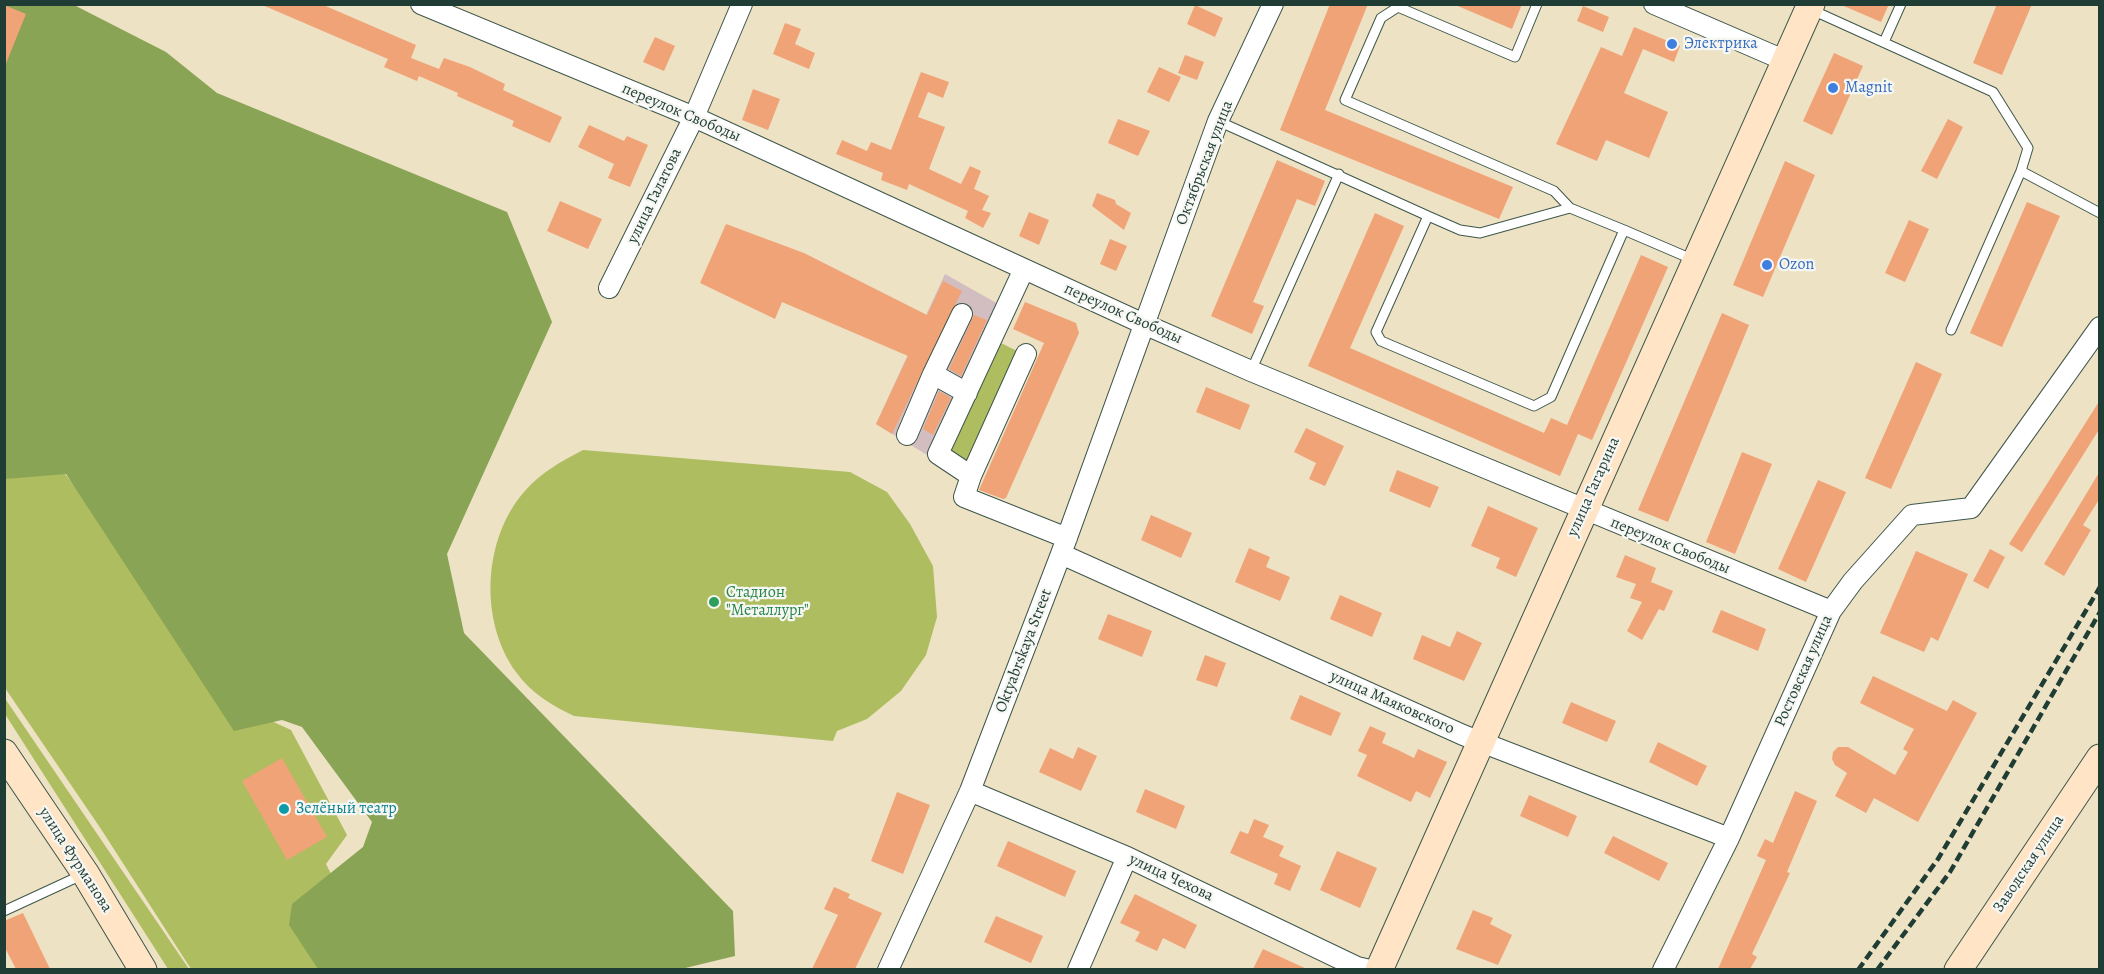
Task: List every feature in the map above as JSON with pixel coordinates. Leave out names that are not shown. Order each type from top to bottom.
[{"type":"main road","name":"улица Гагарина","points":[[1378,969],[1483,741],[1583,510],[1810,7]]},
{"type":"main road","name":"улица Фурманова","points":[[4,753],[85,873],[143,969]]},
{"type":"main road","name":"Заводская улица","points":[[1958,969],[2100,758]]},
{"type":"street","name":"переулок Свободы","points":[[421,4],[694,117],[1251,371],[1831,611]]},
{"type":"street","name":"улица Галатова","points":[[609,288],[694,117],[742,4]]},
{"type":"street","name":"Октябрьская улица","points":[[1146,325],[1218,120],[1273,4]]},
{"type":"street","points":[[1654,4],[1786,61]]},
{"type":"street","points":[[1024,269],[938,454],[971,476],[1026,354]]},
{"type":"street","points":[[907,435],[962,314]]},
{"type":"street","name":"Oktyabrskaya Street","points":[[888,969],[970,791],[1146,325]]},
{"type":"street","name":"Ростовская улица","points":[[1663,969],[1729,838],[1831,611],[1853,581],[1912,515],[1971,508],[2100,327]]},
{"type":"street","points":[[933,374],[967,393]]},
{"type":"street","name":"улица Маяковского","points":[[971,476],[964,497],[1064,546],[1463,735],[1729,838]]},
{"type":"street","name":"улица Чехова","points":[[970,791],[1126,857],[1358,966],[1370,969]]},
{"type":"street","points":[[1078,969],[1126,857]]},
{"type":"lane","points":[[1538,4],[1515,57],[1398,7],[1381,18],[1345,100],[1554,191],[1570,208],[1696,261]]},
{"type":"lane","points":[[1884,42],[1901,4]]},
{"type":"lane","points":[[1810,7],[1993,92],[2028,148],[2021,171],[1951,330]]},
{"type":"lane","points":[[1218,120],[1460,230],[1480,233],[1570,208]]},
{"type":"lane","points":[[2021,171],[2100,213]]},
{"type":"lane","points":[[1251,371],[1339,174]]},
{"type":"lane","points":[[1428,216],[1376,332],[1381,341],[1534,406],[1551,397],[1624,230]]},
{"type":"lane","points":[[4,911],[85,873]]},
{"type":"shaded area","points":[[945,274],[1000,305],[932,458],[876,424]]},
{"type":"green space","points":[[5,5],[74,5],[166,52],[217,93],[507,212],[552,322],[447,554],[464,633],[733,911],[735,956],[677,970],[318,969],[289,925],[292,904],[363,847],[372,822],[302,727],[282,720],[234,731],[66,474],[5,479]]},
{"type":"green space","points":[[999,342],[1021,353],[967,469],[943,453]]},
{"type":"green space","name":"Стадион \"Металлург\"","points":[[583,450],[850,472],[887,492],[910,524],[933,566],[937,617],[926,655],[901,691],[867,719],[837,731],[833,741],[574,716],[549,703],[522,679],[504,652],[491,605],[494,556],[500,533],[510,511],[524,492],[544,473]]},
{"type":"green space","points":[[54,460],[252,712],[291,730],[347,835],[326,864],[379,969],[191,969],[101,829],[5,688],[4,469]]},
{"type":"green space","points":[[4,697],[189,969],[168,969],[5,714]]},
{"type":"building","points":[[260,4],[321,4],[416,45],[411,58],[439,69],[444,58],[470,67],[505,84],[503,90],[562,117],[550,143],[512,126],[514,121],[457,96],[458,93],[419,76],[417,81],[384,67],[388,59]]},
{"type":"building","points":[[1330,4],[1368,4],[1325,110],[1513,187],[1499,219],[1280,130]]},
{"type":"building","points":[[1453,4],[1522,4],[1512,29]]},
{"type":"building","points":[[1839,4],[1889,4],[1881,22]]},
{"type":"building","points":[[1997,4],[2032,4],[2002,75],[1973,63]]},
{"type":"building","points":[[4,5],[26,14],[5,66],[4,66]]},
{"type":"building","points":[[1195,5],[1223,18],[1215,37],[1187,24]]},
{"type":"building","points":[[1583,6],[1609,17],[1603,32],[1577,21]]},
{"type":"building","points":[[785,23],[801,29],[795,44],[815,53],[809,69],[773,54]]},
{"type":"building","points":[[1634,27],[1680,46],[1674,62],[1643,49],[1624,93],[1668,112],[1649,158],[1606,140],[1597,161],[1556,144],[1601,47],[1622,56]]},
{"type":"building","points":[[655,37],[675,46],[664,71],[643,62]]},
{"type":"building","points":[[1834,53],[1863,66],[1832,135],[1803,121]]},
{"type":"building","points":[[1185,55],[1204,62],[1197,80],[1178,73]]},
{"type":"building","points":[[1159,67],[1181,77],[1169,102],[1147,92]]},
{"type":"building","points":[[921,72],[949,82],[943,98],[928,92],[918,117],[945,127],[929,169],[961,184],[970,166],[981,171],[974,189],[989,196],[982,210],[991,213],[983,228],[965,218],[968,211],[909,184],[907,190],[881,180],[883,173],[836,154],[842,140],[867,151],[871,142],[891,150]]},
{"type":"building","points":[[753,89],[780,99],[768,130],[742,120]]},
{"type":"building","points":[[1118,119],[1150,131],[1138,156],[1108,143]]},
{"type":"building","points":[[1948,119],[1963,127],[1937,179],[1921,171]]},
{"type":"building","points":[[589,125],[624,141],[627,136],[648,145],[630,187],[608,178],[614,164],[578,147]]},
{"type":"building","points":[[1277,160],[1325,181],[1315,206],[1297,199],[1253,302],[1264,306],[1252,334],[1211,316]]},
{"type":"building","points":[[1785,161],[1815,175],[1763,297],[1733,285]]},
{"type":"building","points":[[1097,193],[1115,200],[1116,204],[1131,213],[1124,230],[1092,206]]},
{"type":"building","points":[[560,201],[602,219],[588,249],[547,231]]},
{"type":"building","points":[[2027,202],[2060,216],[2002,347],[1970,333]]},
{"type":"building","points":[[1029,212],[1049,220],[1039,245],[1019,236]]},
{"type":"building","points":[[1375,213],[1404,226],[1350,348],[1544,433],[1551,418],[1567,425],[1641,255],[1668,267],[1592,440],[1578,434],[1560,476],[1308,366]]},
{"type":"building","points":[[1909,220],[1929,229],[1905,282],[1885,273]]},
{"type":"building","points":[[726,224],[804,253],[927,315],[943,281],[962,291],[892,434],[876,424],[908,356],[782,302],[775,319],[700,283]]},
{"type":"building","points":[[1110,239],[1127,246],[1116,271],[1100,264]]},
{"type":"building","points":[[1025,302],[1076,323],[1079,333],[1006,498],[1003,499],[979,490],[1044,343],[1013,329]]},
{"type":"building","points":[[1722,313],[1749,325],[1668,522],[1638,510]]},
{"type":"building","points":[[974,315],[987,320],[961,376],[949,369]]},
{"type":"building","points":[[1916,362],[1942,374],[1891,489],[1865,478]]},
{"type":"building","points":[[1206,387],[1250,405],[1240,430],[1196,412]]},
{"type":"building","points":[[939,391],[951,398],[933,435],[923,429]]},
{"type":"building","points":[[2100,400],[2100,428],[2022,552],[2009,544]]},
{"type":"building","points":[[1306,428],[1344,446],[1325,486],[1309,479],[1316,463],[1294,452]]},
{"type":"building","points":[[1742,452],[1772,464],[1735,554],[1706,542]]},
{"type":"building","points":[[1397,470],[1439,487],[1430,508],[1389,491]]},
{"type":"building","points":[[2100,471],[2100,498],[2083,525],[2091,530],[2064,576],[2044,564]]},
{"type":"building","points":[[1818,480],[1846,492],[1806,582],[1778,569]]},
{"type":"building","points":[[1488,506],[1538,528],[1516,577],[1496,568],[1500,558],[1471,546]]},
{"type":"building","points":[[1151,515],[1192,533],[1181,558],[1141,540]]},
{"type":"building","points":[[1249,548],[1270,557],[1266,567],[1290,577],[1280,601],[1235,582]]},
{"type":"building","points":[[1990,549],[2005,557],[1988,589],[1973,581]]},
{"type":"building","points":[[1916,551],[1968,574],[1938,641],[1931,637],[1924,652],[1880,633]]},
{"type":"building","points":[[1625,555],[1656,568],[1651,582],[1673,591],[1664,611],[1659,609],[1642,640],[1627,631],[1642,602],[1630,598],[1636,584],[1616,577]]},
{"type":"building","points":[[1340,595],[1382,613],[1372,637],[1330,619]]},
{"type":"building","points":[[1721,610],[1766,629],[1758,651],[1712,632]]},
{"type":"building","points":[[1108,614],[1152,631],[1142,657],[1098,639]]},
{"type":"building","points":[[1457,631],[1482,643],[1464,681],[1413,659],[1422,635],[1450,647]]},
{"type":"building","points":[[1205,655],[1226,663],[1217,687],[1196,680]]},
{"type":"building","points":[[1873,676],[1947,711],[1953,700],[1977,713],[1918,822],[1874,798],[1866,813],[1835,796],[1847,773],[1835,765],[1832,759],[1833,752],[1838,747],[1848,747],[1895,775],[1908,752],[1903,749],[1914,729],[1860,703]]},
{"type":"building","points":[[1300,695],[1341,713],[1331,736],[1290,719]]},
{"type":"building","points":[[1571,702],[1616,721],[1607,742],[1562,723]]},
{"type":"building","points":[[1370,726],[1386,733],[1382,743],[1414,758],[1418,749],[1447,762],[1430,798],[1416,791],[1411,802],[1357,776],[1367,755],[1358,751]]},
{"type":"building","points":[[1658,742],[1707,766],[1697,786],[1649,762]]},
{"type":"building","points":[[1078,747],[1097,756],[1081,791],[1039,772],[1050,748],[1073,759]]},
{"type":"building","name":"Зелёный театр","points":[[282,758],[327,837],[287,860],[242,781]]},
{"type":"building","points":[[1145,789],[1185,806],[1176,829],[1136,812]]},
{"type":"building","points":[[1795,791],[1817,801],[1787,872],[1790,873],[1752,954],[1757,957],[1750,969],[1718,969],[1766,860],[1757,856],[1765,839],[1773,843]]},
{"type":"building","points":[[897,792],[930,805],[903,874],[871,861]]},
{"type":"building","points":[[1529,795],[1577,816],[1568,837],[1520,816]]},
{"type":"building","points":[[1254,819],[1269,825],[1263,837],[1284,846],[1279,856],[1301,866],[1290,891],[1274,884],[1278,874],[1230,853],[1240,831],[1248,834]]},
{"type":"building","points":[[1613,836],[1668,863],[1659,881],[1604,853]]},
{"type":"building","points":[[1008,841],[1076,871],[1065,897],[997,866]]},
{"type":"building","points":[[1337,851],[1377,868],[1360,908],[1320,890]]},
{"type":"building","points":[[834,887],[850,894],[848,898],[882,913],[855,969],[812,969],[838,915],[824,909]]},
{"type":"building","points":[[1135,894],[1197,925],[1185,949],[1163,938],[1157,951],[1135,941],[1140,932],[1120,923]]},
{"type":"building","points":[[1473,910],[1493,918],[1490,924],[1512,935],[1498,965],[1456,949]]},
{"type":"building","points":[[23,913],[50,969],[16,969],[4,946],[4,921]]},
{"type":"building","points":[[996,916],[1043,936],[1031,963],[984,942]]},
{"type":"building","points":[[1263,949],[1307,969],[1253,969]]},
{"type":"railway","points":[[1858,970],[1938,859],[2100,587]]},
{"type":"railway","points":[[1877,970],[1950,872],[2100,612]]},
{"type":"place","name":"Электрика","points":[[1672,44]]},
{"type":"place","name":"Magnit","points":[[1833,88]]},
{"type":"place","name":"Ozon","points":[[1767,265]]},
{"type":"place","name":"Стадион \"Металлург\"","points":[[714,602]]},
{"type":"place","name":"Зелёный театр","points":[[284,809]]}]
